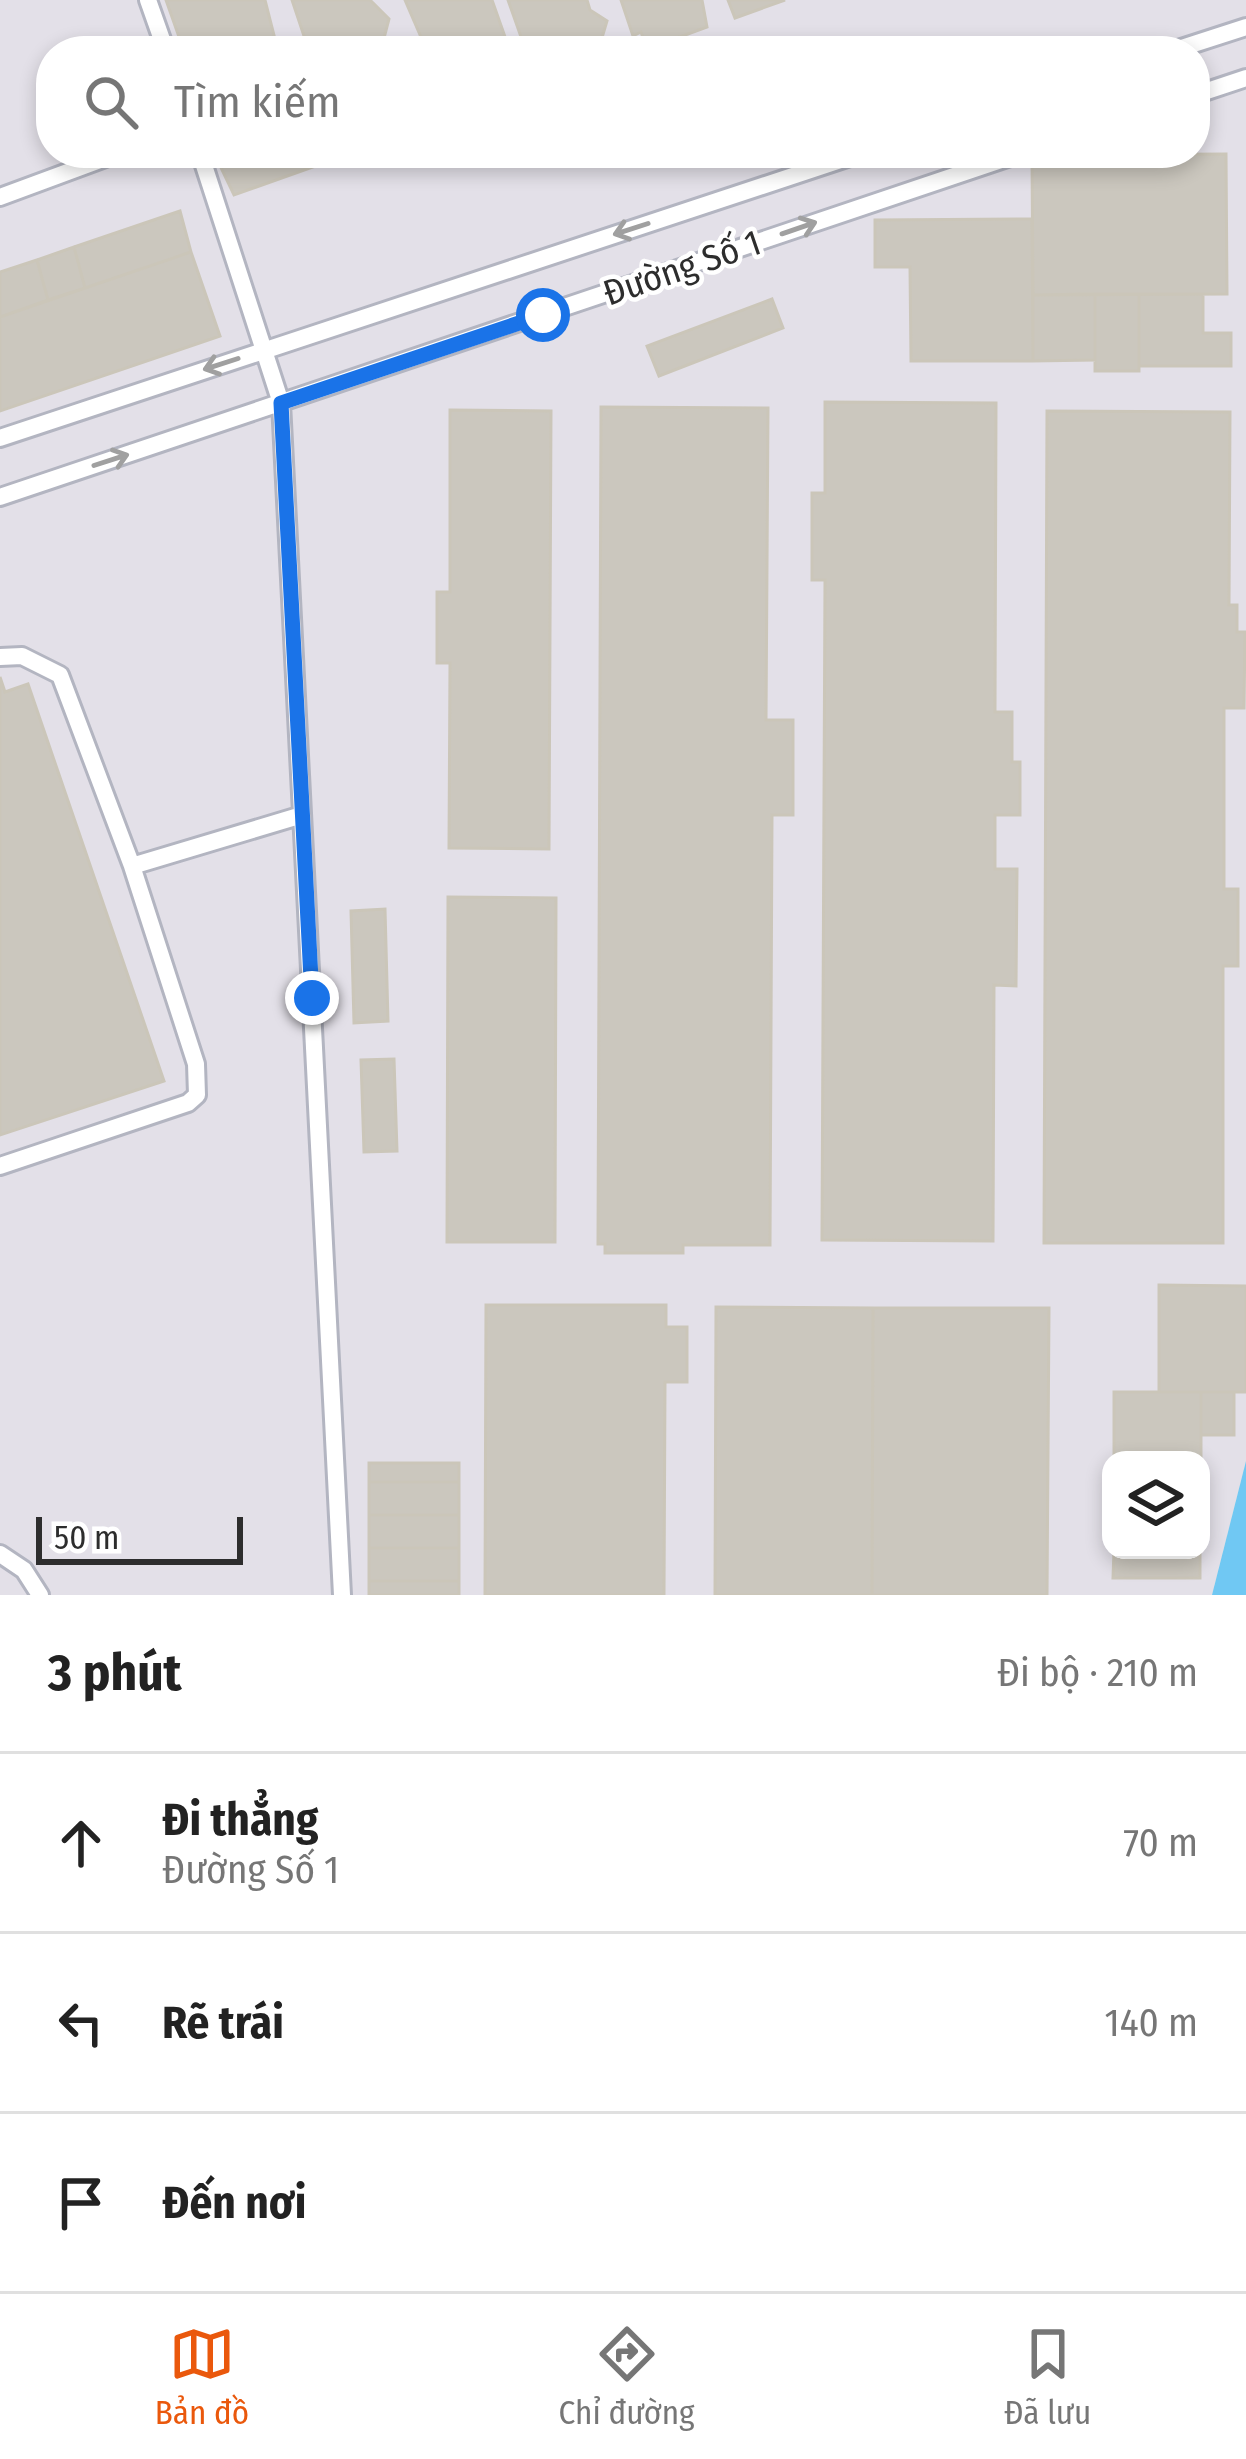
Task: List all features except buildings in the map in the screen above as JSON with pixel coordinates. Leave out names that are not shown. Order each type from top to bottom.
[{"type":"lane","points":[[148,0],[161,36]]},
{"type":"lane","points":[[1210,39],[1246,27]]},
{"type":"lane","points":[[1210,90],[1246,77]]},
{"type":"lane","points":[[0,197],[78,168]]},
{"type":"lane","points":[[205,168],[281,403],[342,1595]]},
{"type":"lane","name":"Đường Số 1","points":[[0,438],[817,168]]},
{"type":"lane","name":"Đường Số 1","points":[[0,496],[978,168]]},
{"type":"lane","points":[[0,657],[22,656],[60,675],[131,866],[196,1064],[197,1095],[188,1103],[0,1166]]},
{"type":"lane","points":[[131,866],[302,815]]},
{"type":"lane","points":[[0,1554],[24,1570],[40,1595]]},
{"type":"shaded area","points":[[0,0],[1246,0],[1246,1461],[1212,1595],[0,1595]]},
{"type":"water","points":[[1246,1461],[1246,1595],[1212,1595]]},
{"type":"route","points":[[312,998],[281,403],[543,315]]}]
